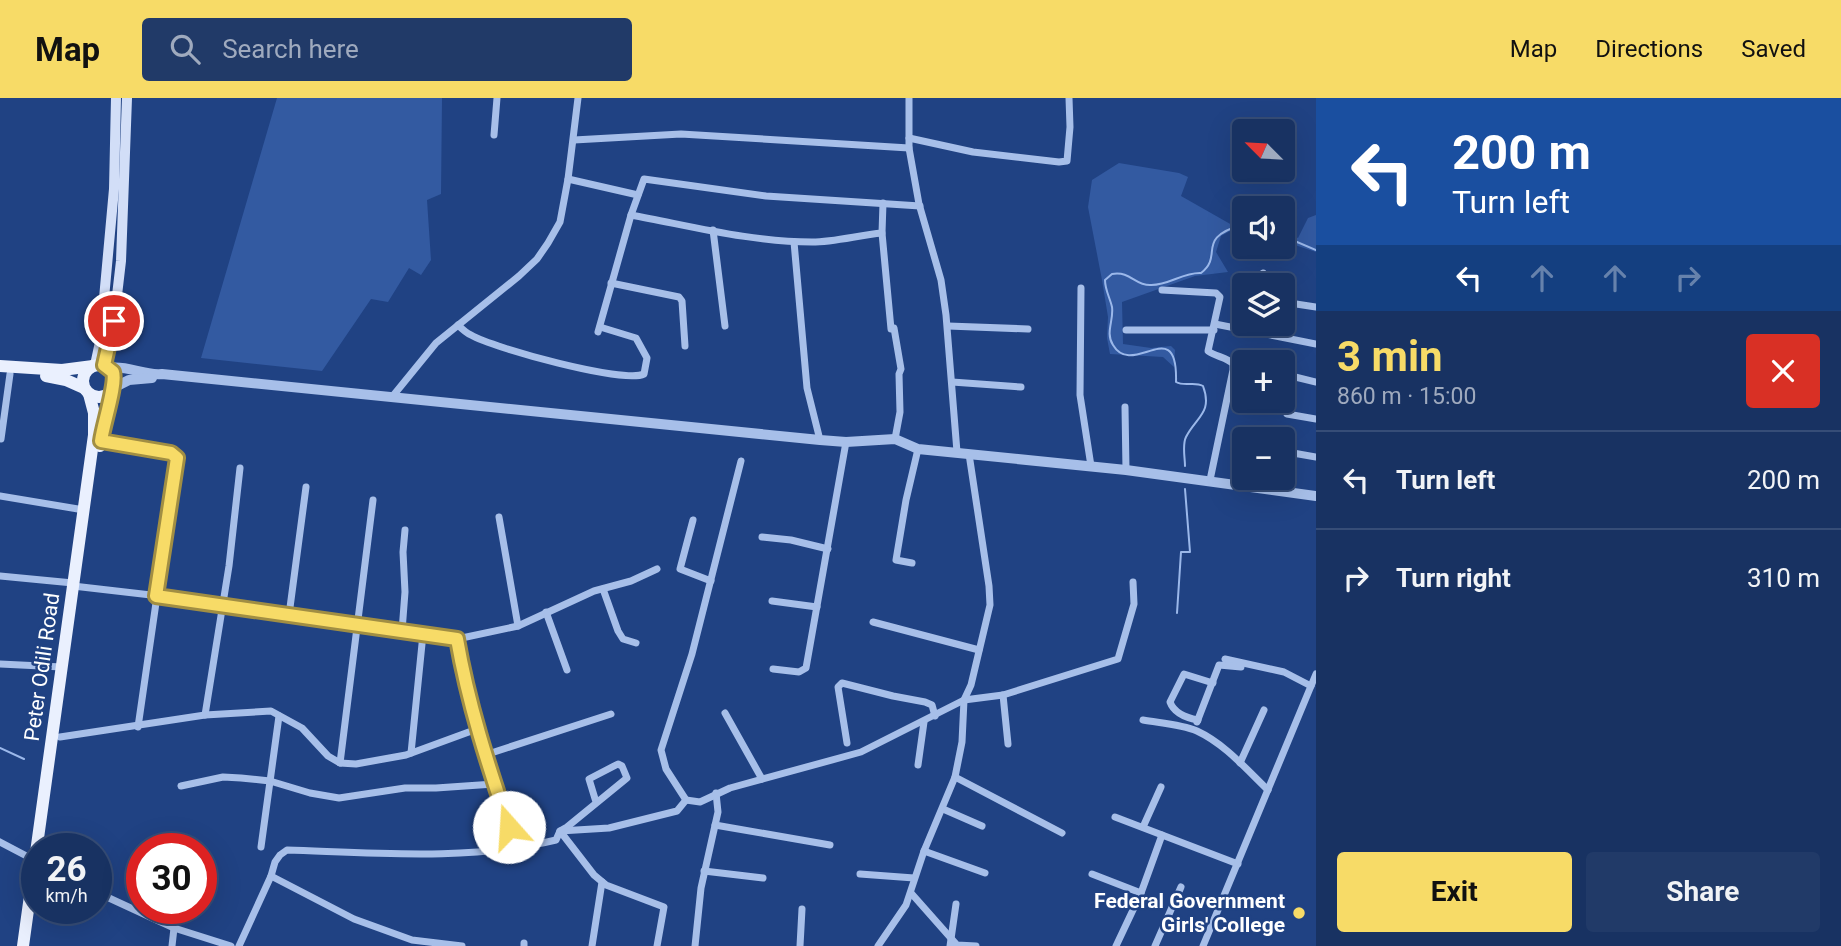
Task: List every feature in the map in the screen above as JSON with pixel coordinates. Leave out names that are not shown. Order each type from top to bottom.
[{"type":"main road","points":[[100,366],[114,188],[116,98]]},
{"type":"main road","points":[[87,391],[83,377],[100,366],[114,321],[121,261],[127,98]]},
{"type":"main road","points":[[3,371],[100,366],[115,377],[76,585],[60,737],[46,833]]},
{"type":"main road","points":[[3,371],[58,377],[100,397],[112,390]]},
{"type":"main road","name":"Peter Odili Road","points":[[40,833],[76,585],[94,422],[87,391]]},
{"type":"main road","name":"Peter Odili Road","points":[[23,946],[26,924]]},
{"type":"main road","points":[[30,946],[33,924]]},
{"type":"street","points":[[494,135],[497,98]]},
{"type":"street","points":[[393,397],[436,343],[537,259],[559,222],[568,179],[578,98]]},
{"type":"street","points":[[909,98],[909,148],[919,206],[941,280],[948,326],[957,452]]},
{"type":"street","points":[[909,138],[973,152],[1067,161],[1069,98]]},
{"type":"street","points":[[573,140],[681,134],[909,148]]},
{"type":"street","points":[[568,179],[638,195]]},
{"type":"street","points":[[458,325],[481,340],[593,372],[638,377],[644,374],[647,358],[636,338],[599,329],[631,215],[645,179],[766,196],[919,206]]},
{"type":"street","points":[[883,203],[882,233],[891,329],[894,328],[901,369],[900,412],[895,439]]},
{"type":"street","points":[[631,215],[766,240],[817,242],[882,233]]},
{"type":"street","points":[[713,230],[725,326]]},
{"type":"street","points":[[794,242],[807,388],[820,440]]},
{"type":"street","points":[[611,283],[679,297],[682,301],[685,346]]},
{"type":"street","points":[[1080,288],[1080,395],[1091,466]]},
{"type":"street","points":[[1162,290],[1216,293],[1220,297],[1208,351],[1232,363]]},
{"type":"street","points":[[1295,304],[1316,307]]},
{"type":"street","points":[[948,326],[1028,329]]},
{"type":"street","points":[[1126,330],[1215,327],[1316,344]]},
{"type":"street","points":[[100,366],[127,367],[151,375],[820,440],[846,442],[895,439],[918,449],[1210,480],[1301,495],[1315,493]]},
{"type":"street","points":[[1210,480],[1232,368]]},
{"type":"street","points":[[1,439],[3,371]]},
{"type":"street","points":[[112,390],[129,380],[155,378],[162,374]]},
{"type":"street","points":[[1295,377],[1316,382]]},
{"type":"street","points":[[952,382],[1021,387]]},
{"type":"street","points":[[1125,407],[1126,470]]},
{"type":"street","points":[[1287,414],[1316,419]]},
{"type":"street","points":[[101,441],[171,453],[177,458],[138,727]]},
{"type":"street","points":[[773,669],[799,672],[806,668],[846,442]]},
{"type":"street","points":[[912,563],[896,560],[918,449]]},
{"type":"street","points":[[1295,453],[1316,457]]},
{"type":"street","points":[[878,946],[893,927],[911,893],[924,851],[955,777],[962,741],[964,700],[971,685],[990,605],[969,454]]},
{"type":"street","points":[[741,461],[692,654],[661,750],[666,769],[686,800],[700,802],[716,793],[861,752],[964,700],[1003,695],[1118,659],[1134,604],[1133,582]]},
{"type":"street","points":[[205,715],[240,468]]},
{"type":"street","points":[[289,615],[306,487]]},
{"type":"street","points":[[0,496],[83,510]]},
{"type":"street","points":[[340,763],[373,500]]},
{"type":"street","points":[[499,517],[518,626]]},
{"type":"street","points":[[693,520],[680,569],[711,581]]},
{"type":"street","points":[[402,631],[405,530]]},
{"type":"street","points":[[762,537],[792,540],[828,549]]},
{"type":"street","points":[[0,576],[457,639],[518,626],[546,612],[657,569]]},
{"type":"street","points":[[603,589],[618,631],[623,639],[636,643]]},
{"type":"street","points":[[772,601],[817,607]]},
{"type":"street","points":[[546,612],[568,670]]},
{"type":"street","points":[[873,622],[979,650]]},
{"type":"street","points":[[411,753],[423,634]]},
{"type":"street","points":[[457,639],[477,729],[516,848]]},
{"type":"street","points":[[1225,659],[1284,673],[1311,686]]},
{"type":"street","points":[[0,664],[62,667]]},
{"type":"street","points":[[1194,730],[1219,665],[1241,667]]},
{"type":"street","points":[[1198,720],[1185,716],[1172,707],[1170,702],[1184,674],[1213,683]]},
{"type":"street","points":[[1203,946],[1316,674]]},
{"type":"street","points":[[847,743],[838,687],[842,683],[925,702],[932,705],[935,716]]},
{"type":"street","points":[[1003,695],[1008,744]]},
{"type":"street","points":[[1240,763],[1264,710]]},
{"type":"street","points":[[60,737],[205,715],[271,711],[302,728],[328,757],[340,763],[356,764],[411,753],[477,729]]},
{"type":"street","points":[[725,713],[762,779]]},
{"type":"street","points":[[485,755],[611,714]]},
{"type":"street","points":[[261,847],[279,716]]},
{"type":"street","points":[[1143,720],[1194,730],[1232,755],[1268,790]]},
{"type":"street","points":[[918,765],[923,722]]},
{"type":"street","points":[[239,946],[275,862],[287,850],[432,856],[516,848],[556,840],[560,831],[627,778],[622,766],[618,764],[589,779],[596,802]]},
{"type":"street","points":[[181,786],[223,777],[270,781],[339,798],[405,788],[436,789],[494,784]]},
{"type":"street","points":[[955,777],[1062,833]]},
{"type":"street","points":[[1143,827],[1161,787]]},
{"type":"street","points":[[695,946],[705,871],[718,812],[716,793]]},
{"type":"street","points":[[560,831],[609,828],[650,818],[677,811],[686,800]]},
{"type":"street","points":[[943,808],[982,825]]},
{"type":"street","points":[[1115,817],[1238,864]]},
{"type":"street","points":[[715,825],[830,845]]},
{"type":"street","points":[[560,831],[602,882],[664,906],[657,946]]},
{"type":"street","points":[[1116,946],[1141,893],[1162,835]]},
{"type":"street","points":[[0,842],[21,853]]},
{"type":"street","points":[[924,851],[985,873]]},
{"type":"street","points":[[705,871],[763,878]]},
{"type":"street","points":[[860,874],[915,878]]},
{"type":"street","points":[[1091,874],[1141,893]]},
{"type":"street","points":[[271,876],[377,928],[412,940],[462,946]]},
{"type":"street","points":[[592,946],[602,882]]},
{"type":"street","points":[[1155,946],[1181,887]]},
{"type":"street","points":[[911,893],[950,942],[976,946]]},
{"type":"street","points":[[112,899],[174,928],[231,946]]},
{"type":"street","points":[[950,942],[956,904]]},
{"type":"street","points":[[800,946],[802,909]]},
{"type":"street","points":[[172,946],[174,928]]},
{"type":"shaded area","points":[[277,98],[442,98],[441,194],[427,200],[431,260],[421,275],[409,268],[388,302],[371,299],[322,371],[201,358]]},
{"type":"shaded area","points":[[1119,163],[1179,173],[1188,177],[1181,196],[1232,225],[1232,231],[1221,236],[1216,252],[1228,272],[1195,276],[1122,302],[1123,344],[1151,348],[1171,346],[1175,350],[1174,367],[1163,357],[1110,354],[1107,338],[1108,317],[1088,207],[1092,180]]},
{"type":"shaded area","points":[[1316,215],[1316,252],[1295,245],[1295,237],[1298,238],[1308,218]]},
{"type":"waterway","points":[[1185,466],[1185,440],[1205,409],[1206,395],[1203,386],[1176,382],[1175,362],[1170,351],[1162,348],[1132,355],[1122,353],[1113,345],[1110,336],[1112,307],[1105,280],[1112,274],[1118,274],[1140,283],[1157,285],[1201,273],[1211,259],[1214,241],[1232,228]]},
{"type":"waterway","points":[[1295,241],[1316,250]]},
{"type":"waterway","points":[[1177,613],[1181,552],[1190,552],[1185,489]]},
{"type":"waterway","points":[[0,748],[24,759]]},
{"type":"place","name":"Federal Government Girls' College","points":[[1299,913]]},
{"type":"route","points":[[114,321],[104,365],[113,372],[115,383],[101,441],[171,453],[177,458],[156,596],[457,639],[480,740],[509,827]]}]
